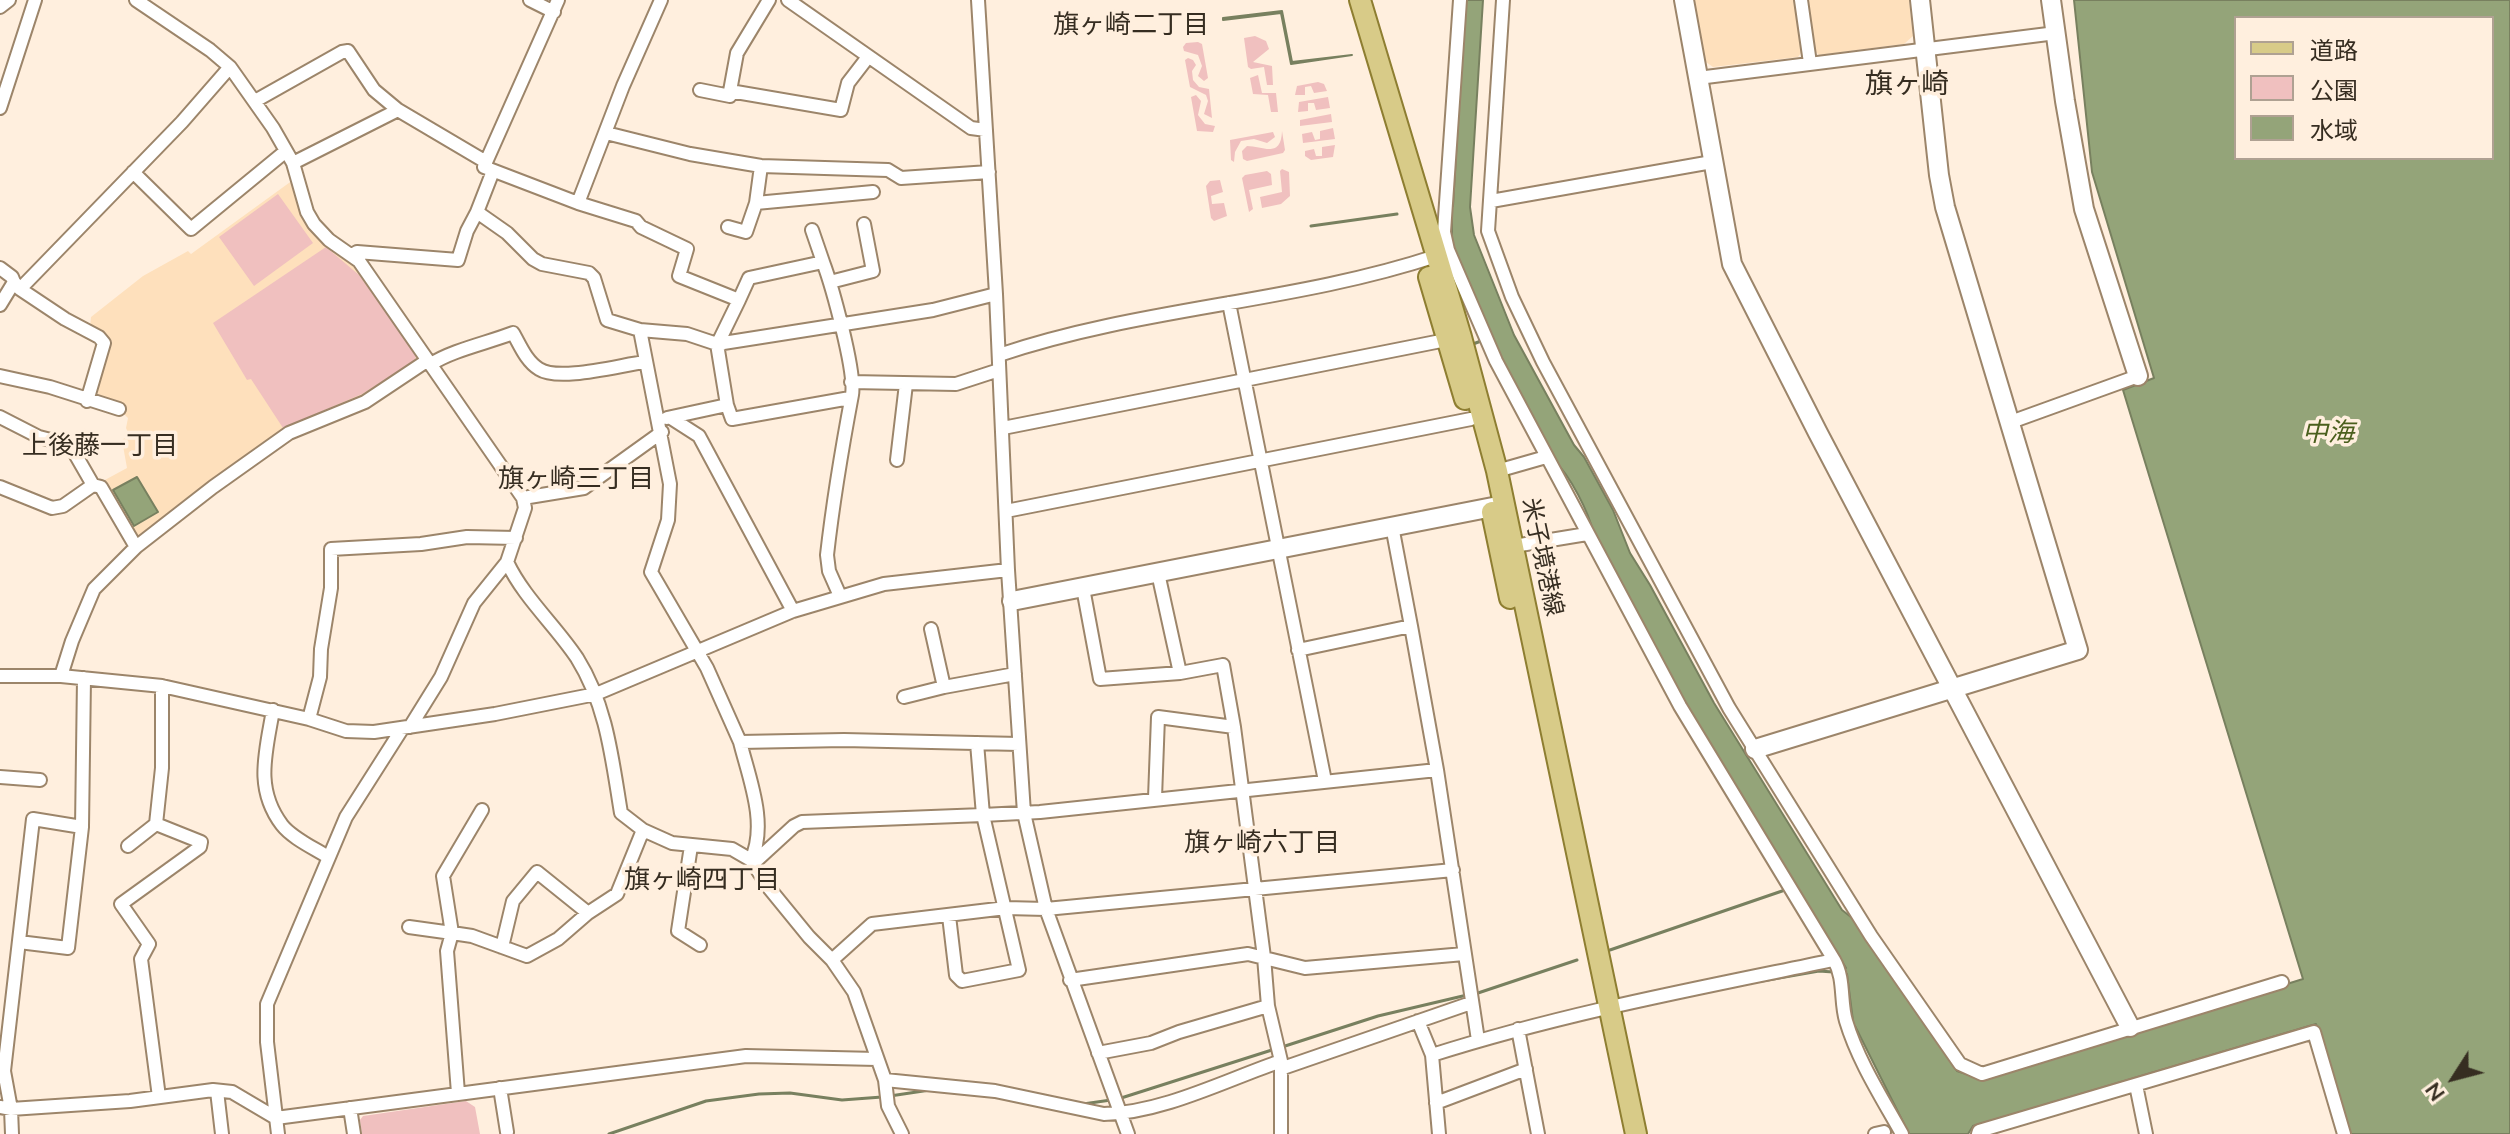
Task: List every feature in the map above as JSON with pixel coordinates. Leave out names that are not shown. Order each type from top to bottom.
[{"type":"main road","name":"米子境港線","points":[[1348,0],[1497,471],[1498,506],[1604,1008],[1636,1134]]},
{"type":"main road","name":"米子境港線","points":[[1360,0],[1430,258],[1446,340],[1498,506],[1514,546],[1604,1008],[1625,1134]]},
{"type":"street","points":[[0,7],[9,0]]},
{"type":"street","points":[[0,108],[35,0]]},
{"type":"street","points":[[136,0],[230,67],[293,163],[307,212],[314,224],[329,240],[359,261],[523,498],[525,508],[507,562],[474,603],[441,677],[346,817],[267,1004],[267,1042],[278,1134]]},
{"type":"street","points":[[352,255],[357,252],[458,260],[477,212],[490,166],[556,6],[530,0]]},
{"type":"street","points":[[578,203],[623,86],[661,0]]},
{"type":"street","points":[[700,90],[730,96],[737,53],[769,0]]},
{"type":"street","points":[[788,0],[971,128],[986,130]]},
{"type":"street","points":[[978,0],[1024,813],[1046,909],[1128,1134]]},
{"type":"street","points":[[1460,0],[1445,240],[1483,334],[1587,534],[1695,732],[1840,970],[1846,1022],[1873,1082],[1902,1134]]},
{"type":"street","points":[[1503,0],[1488,231],[1512,297],[1543,362],[1729,708],[1871,936],[1960,1064],[1982,1074],[2282,982]]},
{"type":"street","points":[[1684,0],[1732,264],[2130,1027]]},
{"type":"street","points":[[1801,0],[1810,63]]},
{"type":"street","points":[[1755,749],[2078,650],[1945,207],[1920,0]]},
{"type":"street","points":[[2008,423],[2138,376],[2084,209],[2051,0]]},
{"type":"street","points":[[1698,78],[2056,33]]},
{"type":"street","points":[[255,101],[348,51],[374,90],[398,110],[490,166],[578,203],[636,221],[641,227],[687,249],[679,276],[739,300]]},
{"type":"street","points":[[730,91],[841,110],[848,83],[868,57]]},
{"type":"street","points":[[0,305],[182,122],[230,67]]},
{"type":"street","points":[[293,163],[398,110]]},
{"type":"street","points":[[606,133],[690,154],[761,166],[888,170],[901,178],[989,172]]},
{"type":"street","points":[[133,172],[191,229],[286,151]]},
{"type":"street","points":[[1491,201],[1712,162]]},
{"type":"street","points":[[728,227],[746,232],[756,203],[761,166]]},
{"type":"street","points":[[756,203],[873,192]]},
{"type":"street","points":[[477,212],[542,264],[589,273],[594,278],[607,320],[640,330],[687,334],[720,344],[933,310],[996,294]]},
{"type":"street","points":[[830,282],[873,271],[864,224]]},
{"type":"street","points":[[812,230],[830,282],[851,382],[827,555],[829,571],[840,596]]},
{"type":"street","points":[[999,355],[1053,336],[1365,276],[1430,258]]},
{"type":"street","points":[[823,262],[749,278],[720,339],[727,405],[732,419],[850,398]]},
{"type":"street","points":[[0,268],[12,277],[17,286],[104,343],[87,401]]},
{"type":"street","points":[[1229,303],[1325,781]]},
{"type":"street","points":[[640,330],[645,362],[664,423],[670,484],[668,520],[651,572],[697,651],[740,742],[756,804],[758,829],[751,860]]},
{"type":"street","points":[[61,676],[94,589],[136,547],[289,433],[365,402],[446,354],[463,352],[513,333],[527,358],[538,369],[554,375],[645,362]]},
{"type":"street","points":[[1003,428],[1446,340]]},
{"type":"street","points":[[851,382],[956,384],[999,370]]},
{"type":"street","points":[[0,376],[50,387],[119,409]]},
{"type":"street","points":[[897,460],[906,384]]},
{"type":"street","points":[[523,498],[584,488],[613,470],[664,423],[727,405]]},
{"type":"street","points":[[0,417],[39,437],[70,445],[93,485],[101,487],[136,547]]},
{"type":"street","points":[[1006,511],[1471,419]]},
{"type":"street","points":[[664,423],[699,436],[793,611]]},
{"type":"street","points":[[1497,471],[1546,457]]},
{"type":"street","points":[[0,487],[52,508],[63,506],[93,485]]},
{"type":"street","points":[[1012,601],[1498,506]]},
{"type":"street","points":[[1392,526],[1437,770],[1478,1040]]},
{"type":"street","points":[[1514,546],[1587,534]]},
{"type":"street","points":[[309,719],[320,677],[321,649],[331,588],[331,549],[421,544],[467,537],[516,538]]},
{"type":"street","points":[[507,562],[515,579],[576,658],[596,694],[609,740],[621,813],[643,830],[672,843],[732,849],[751,860],[769,888],[832,960],[854,992],[885,1080],[888,1106],[902,1134]]},
{"type":"street","points":[[0,691],[1,676],[61,676],[162,686],[273,710],[346,731],[374,732],[495,714],[596,694],[793,611],[840,596],[884,584],[1008,570]]},
{"type":"street","points":[[1158,573],[1180,673]]},
{"type":"street","points":[[1083,588],[1100,679],[1180,673],[1223,665],[1234,727],[1268,1006],[1282,1064],[1281,1134]]},
{"type":"street","points":[[1298,650],[1411,626]]},
{"type":"street","points":[[931,629],[944,687]]},
{"type":"street","points":[[904,697],[1015,674]]},
{"type":"street","points":[[19,942],[68,948],[82,827],[84,678]]},
{"type":"street","points":[[156,824],[162,768],[162,686]]},
{"type":"street","points":[[273,710],[263,787],[283,826],[328,857]]},
{"type":"street","points":[[1155,798],[1158,717],[1234,727]]},
{"type":"street","points":[[740,742],[800,740],[1019,744]]},
{"type":"street","points":[[949,916],[956,975],[962,981],[1019,970],[983,815],[977,743]]},
{"type":"street","points":[[751,860],[758,859],[802,822],[1024,813],[1437,770]]},
{"type":"street","points":[[0,777],[40,780]]},
{"type":"street","points":[[458,1093],[447,951],[452,933],[443,876],[482,810]]},
{"type":"street","points":[[12,1134],[6,1108],[4,1071],[33,819],[82,827]]},
{"type":"street","points":[[128,846],[156,824]]},
{"type":"street","points":[[156,824],[201,842],[200,847],[121,904],[149,944],[141,959],[159,1097]]},
{"type":"street","points":[[409,927],[472,936],[527,956],[558,939],[588,913],[617,894],[643,830]]},
{"type":"street","points":[[691,846],[678,931],[700,945]]},
{"type":"street","points":[[832,960],[872,924],[1006,908],[1046,909],[1453,870]]},
{"type":"street","points":[[502,947],[513,901],[537,872],[588,913]]},
{"type":"street","points":[[1070,980],[1248,954],[1305,968],[1464,954]]},
{"type":"street","points":[[1432,1055],[1518,1029],[1604,1008],[1834,960]]},
{"type":"street","points":[[885,1080],[995,1091],[1104,1114],[1120,1114],[1160,1105],[1471,1003]]},
{"type":"street","points":[[1098,1053],[1151,1043],[1268,1006]]},
{"type":"street","points":[[1418,1021],[1432,1055],[1439,1134]]},
{"type":"street","points":[[1518,1029],[1538,1134]]},
{"type":"street","points":[[1978,1134],[1979,1131],[2314,1032],[2344,1134]]},
{"type":"street","points":[[6,1108],[217,1091],[232,1092],[276,1118],[746,1056],[877,1059]]},
{"type":"street","points":[[1436,1103],[1526,1069]]},
{"type":"street","points":[[2136,1085],[2146,1134]]},
{"type":"street","points":[[500,1088],[507,1132]]},
{"type":"street","points":[[217,1091],[222,1134]]},
{"type":"street","points":[[350,1108],[354,1134]]},
{"type":"shaded area","points":[[1692,0],[1797,0],[1804,49],[1798,57],[1713,67],[1703,60]]},
{"type":"shaded area","points":[[1806,0],[1909,0],[1913,36],[1904,44],[1819,55],[1813,49]]},
{"type":"shaded area","points":[[293,180],[306,220],[352,262],[420,355],[420,362],[363,398],[293,427],[137,541],[103,481],[127,468],[122,440],[129,435],[126,428],[128,418],[95,406],[107,343],[90,328],[91,317],[143,276],[188,251],[191,254]]},
{"type":"green space","points":[[1255,36],[1266,41],[1269,49],[1253,62],[1272,66],[1273,85],[1267,85],[1264,67],[1248,67],[1244,38]]},
{"type":"green space","points":[[1186,43],[1202,44],[1208,78],[1204,81],[1198,76],[1202,66],[1198,55],[1184,51],[1183,47]]},
{"type":"green space","points":[[1188,58],[1196,65],[1192,71],[1193,80],[1199,87],[1209,89],[1212,118],[1204,114],[1208,101],[1206,95],[1190,87],[1185,60]]},
{"type":"green space","points":[[1258,75],[1262,93],[1276,93],[1278,112],[1271,112],[1268,95],[1253,94],[1250,78]]},
{"type":"green space","points":[[1318,82],[1324,84],[1327,91],[1314,93],[1311,86],[1305,87],[1305,95],[1295,95],[1297,86]]},
{"type":"green space","points":[[1196,95],[1201,101],[1198,115],[1205,124],[1215,126],[1213,132],[1197,131],[1191,97]]},
{"type":"green space","points":[[1328,97],[1330,108],[1316,110],[1314,103],[1308,103],[1308,111],[1298,112],[1299,102]]},
{"type":"green space","points":[[1331,114],[1332,122],[1300,126],[1300,120]]},
{"type":"green space","points":[[1333,128],[1335,139],[1303,143],[1302,134],[1312,132],[1315,140],[1320,139],[1320,131]]},
{"type":"green space","points":[[1282,131],[1283,153],[1247,161],[1243,159],[1242,151],[1247,146],[1275,148],[1281,140]]},
{"type":"green space","points":[[1273,132],[1275,137],[1267,143],[1254,139],[1241,141],[1234,162],[1231,160],[1230,140]]},
{"type":"green space","points":[[1335,145],[1333,157],[1311,160],[1305,156],[1305,151],[1314,149],[1316,156],[1322,156],[1322,147]]},
{"type":"green space","points":[[1282,169],[1289,172],[1290,196],[1281,204],[1262,208],[1260,197],[1282,192]]},
{"type":"green space","points":[[1267,171],[1271,174],[1272,185],[1249,190],[1253,209],[1249,212],[1242,178]]},
{"type":"green space","points":[[1220,180],[1223,192],[1211,196],[1212,204],[1224,203],[1227,216],[1214,221],[1206,186],[1210,181]]},
{"type":"green space","points":[[278,194],[313,243],[254,286],[219,237]]},
{"type":"green space","points":[[326,247],[359,275],[416,355],[415,361],[362,394],[283,428],[251,379],[247,380],[213,323]]},
{"type":"green space","points":[[466,1101],[475,1107],[480,1134],[362,1134],[360,1120],[363,1116]]},
{"type":"water","name":"中海","points":[[1465,0],[1483,0],[1470,207],[1474,235],[1514,335],[1613,510],[1630,553],[1714,703],[1842,910],[1856,921],[1957,1071],[1981,1079],[2303,979],[2123,390],[2154,378],[2092,172],[2074,0],[2510,0],[2510,1134],[2349,1134],[2316,1024],[1973,1126],[1968,1134],[1909,1134],[1855,1026],[1851,1027],[1853,1021],[1847,974],[1842,969],[1846,968],[1687,709],[1593,532],[1578,495],[1555,462],[1492,342],[1452,244],[1450,207],[1453,206]]},
{"type":"water","points":[[1282,11],[1292,62],[1352,55],[1291,64],[1281,13],[1223,20]]},
{"type":"water","points":[[137,477],[158,512],[134,526],[113,490]]},
{"type":"waterway","points":[[1311,226],[1397,214]]},
{"type":"waterway","points":[[1473,344],[1481,341]]},
{"type":"waterway","points":[[1610,950],[1785,890]]},
{"type":"waterway","points":[[1475,994],[1577,960]]},
{"type":"waterway","points":[[1762,981],[1819,971],[1833,972]]},
{"type":"waterway","points":[[1282,1047],[1378,1016],[1467,995]]},
{"type":"waterway","points":[[1118,1099],[1275,1049]]},
{"type":"waterway","points":[[890,1096],[930,1090]]},
{"type":"waterway","points":[[609,1134],[706,1101],[790,1093],[842,1100],[882,1097]]},
{"type":"waterway","points":[[1083,1104],[1111,1100]]},
{"type":"district","name":"旗ヶ崎二丁目","points":[[1131,25]]},
{"type":"district","name":"旗ヶ崎","points":[[1907,85]]},
{"type":"district","name":"上後藤一丁目","points":[[100,446]]},
{"type":"district","name":"旗ヶ崎三丁目","points":[[576,479]]},
{"type":"district","name":"旗ヶ崎六丁目","points":[[1262,843]]},
{"type":"district","name":"旗ヶ崎四丁目","points":[[702,880]]}]
